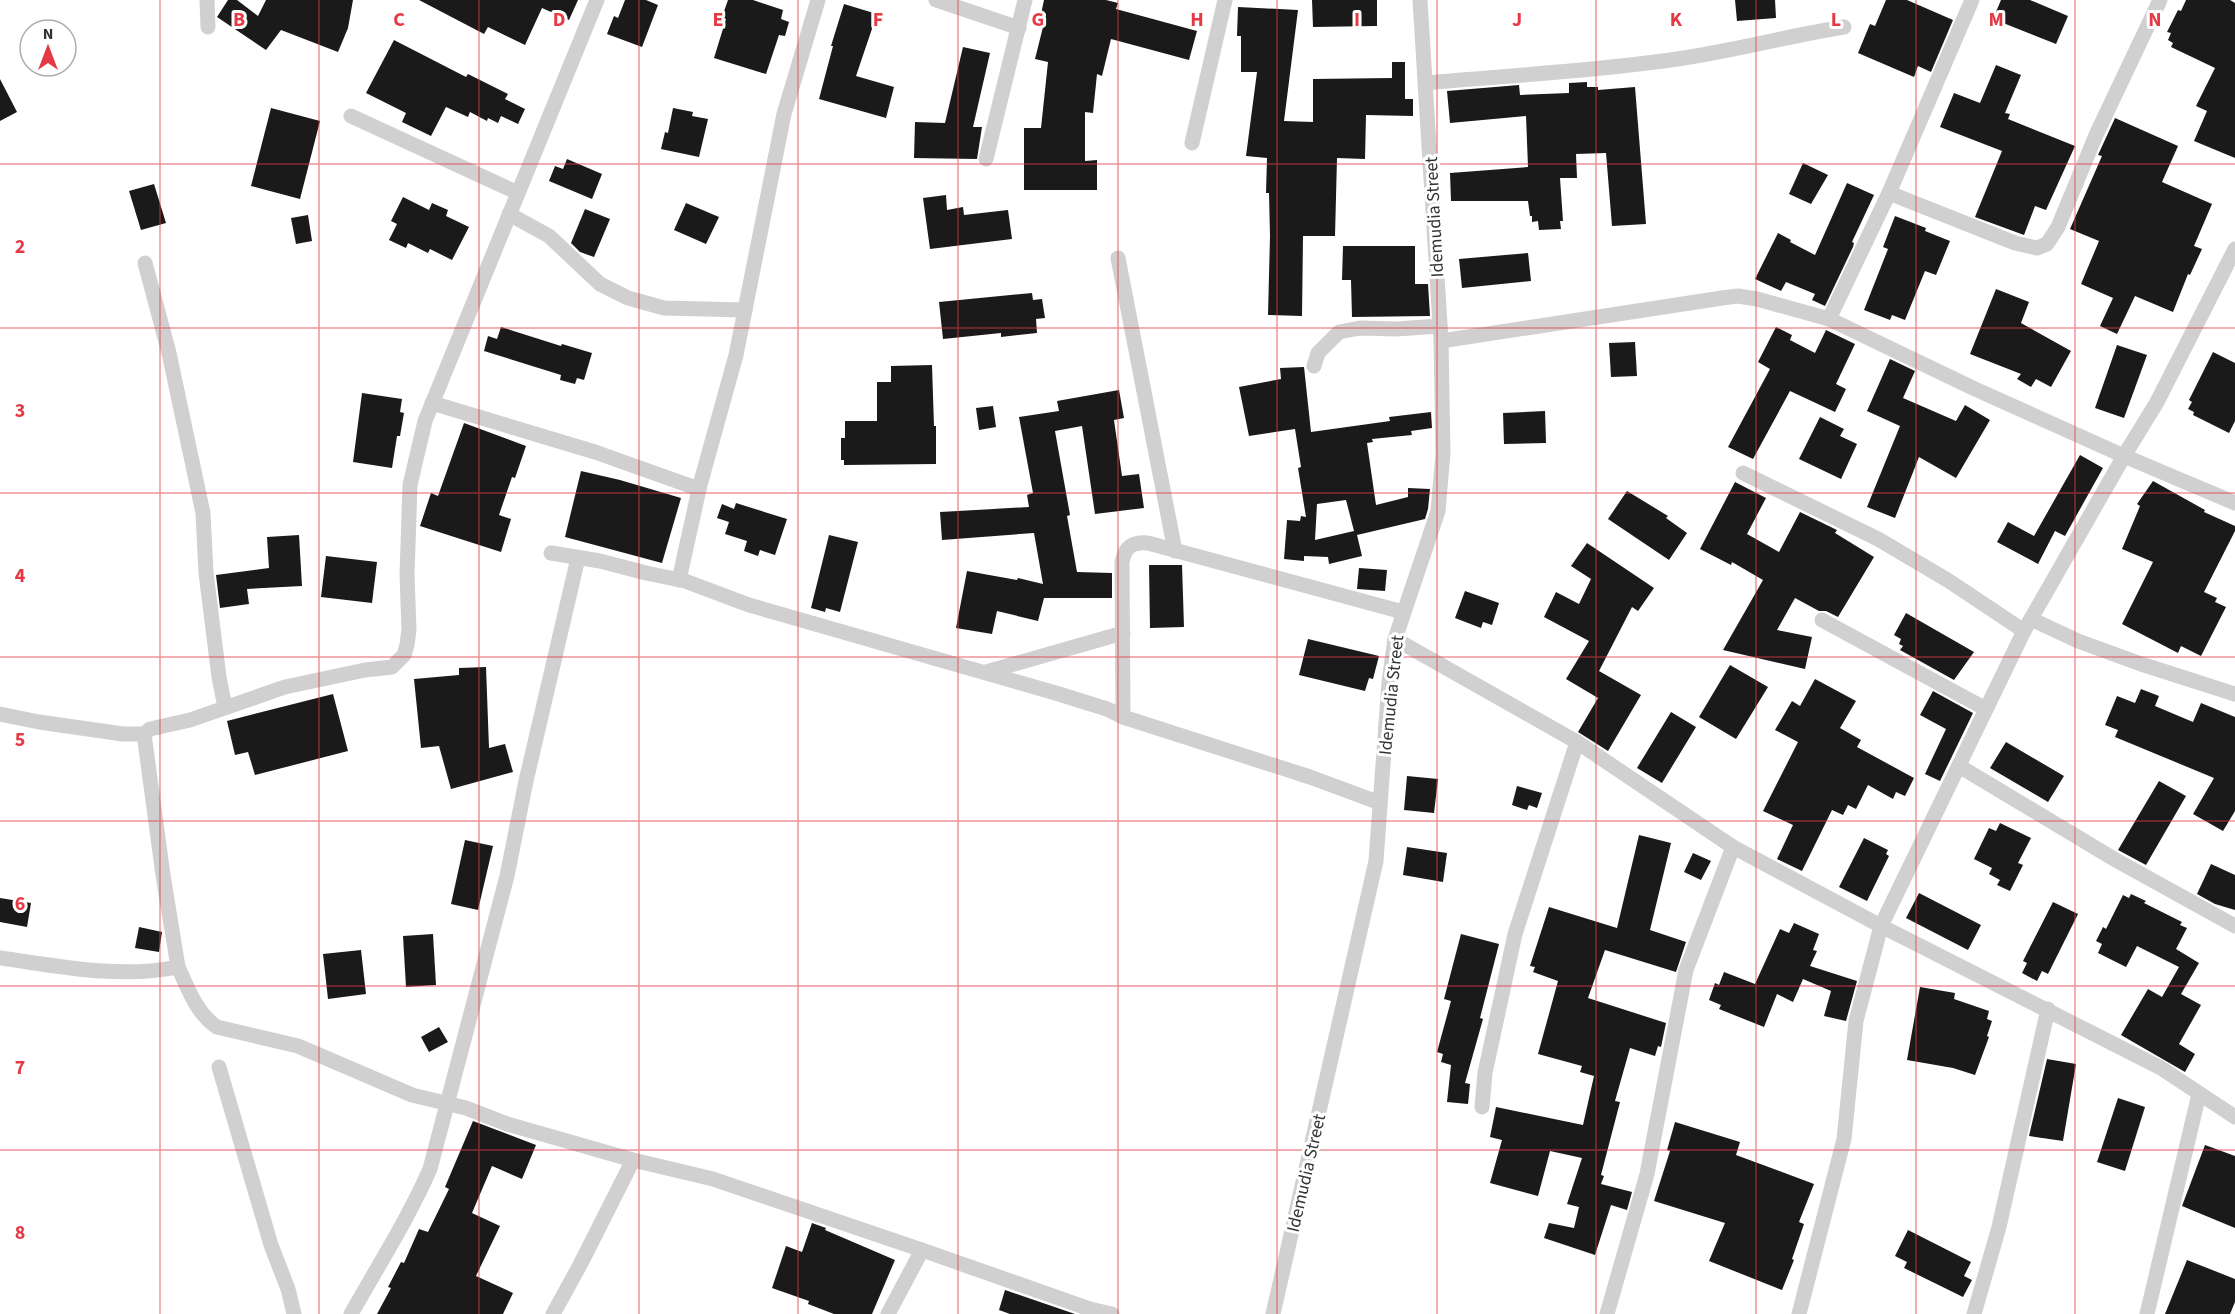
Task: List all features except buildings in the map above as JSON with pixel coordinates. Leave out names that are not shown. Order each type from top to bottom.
[{"type":"street","points":[[207,0],[208,27]]},
{"type":"street","points":[[0,714],[39,723],[123,734],[144,734],[150,729],[190,720],[285,687],[365,670],[392,667],[404,655],[409,629],[407,575],[410,485],[425,421],[597,0]]},
{"type":"street","points":[[679,580],[699,489],[736,355],[784,114],[819,0]]},
{"type":"street","points":[[936,0],[1019,28]]},
{"type":"street","points":[[986,159],[1025,0]]},
{"type":"street","points":[[1192,143],[1225,0]]},
{"type":"street","name":"Idemudia Street","points":[[1273,1314],[1376,861],[1389,682],[1395,639],[1438,511],[1443,453],[1440,334],[1420,0]]},
{"type":"street","points":[[1829,319],[1889,194],[1972,0]]},
{"type":"street","points":[[1889,194],[2015,243],[2037,248],[2047,244],[2058,227],[2096,135],[2160,0]]},
{"type":"street","points":[[1426,83],[1655,62],[1715,53],[1793,35],[1845,27]]},
{"type":"street","points":[[351,116],[518,193]]},
{"type":"street","points":[[509,214],[549,236],[600,284],[628,298],[664,308],[745,310]]},
{"type":"street","points":[[1799,1314],[1845,1139],[1856,1021],[1881,926],[2027,625],[2228,277],[2235,249]]},
{"type":"street","points":[[1118,258],[1175,551]]},
{"type":"street","points":[[145,263],[169,353],[203,513],[206,573],[225,707]]},
{"type":"street","points":[[1314,366],[1318,353],[1339,332],[1360,328],[1440,334],[1738,296],[1829,319],[1976,389],[2235,503]]},
{"type":"street","points":[[432,403],[595,452],[699,489]]},
{"type":"street","points":[[1743,473],[1878,539],[2027,625],[2235,694]]},
{"type":"street","points":[[1123,717],[1123,553],[1128,546],[1148,543],[1403,612]]},
{"type":"street","points":[[551,553],[624,566],[679,580],[759,608],[986,672],[1107,709],[1123,717],[1380,802]]},
{"type":"street","points":[[351,1314],[416,1202],[430,1169],[507,876],[526,781],[578,558]]},
{"type":"street","points":[[1822,620],[1986,709]]},
{"type":"street","points":[[986,672],[1122,633]]},
{"type":"street","points":[[1395,639],[1577,742],[1732,847],[1881,926],[2161,1068],[2235,1117]]},
{"type":"street","points":[[144,734],[178,967],[196,1005],[206,1020],[217,1027],[298,1047],[412,1095],[633,1160],[713,1179],[922,1250],[1089,1312],[1112,1314]]},
{"type":"street","points":[[1482,1107],[1485,1073],[1515,934],[1577,742]]},
{"type":"street","points":[[1959,766],[2114,859],[2235,926]]},
{"type":"street","points":[[1607,1314],[1647,1174],[1686,970],[1732,847]]},
{"type":"street","points":[[0,958],[111,972],[153,972],[178,967]]},
{"type":"street","points":[[1974,1314],[1999,1227],[2048,1009]]},
{"type":"street","points":[[219,1067],[271,1245],[288,1289],[294,1314]]},
{"type":"street","points":[[2147,1314],[2199,1094]]},
{"type":"street","points":[[553,1314],[633,1160]]},
{"type":"street","points":[[888,1314],[922,1250]]}]
